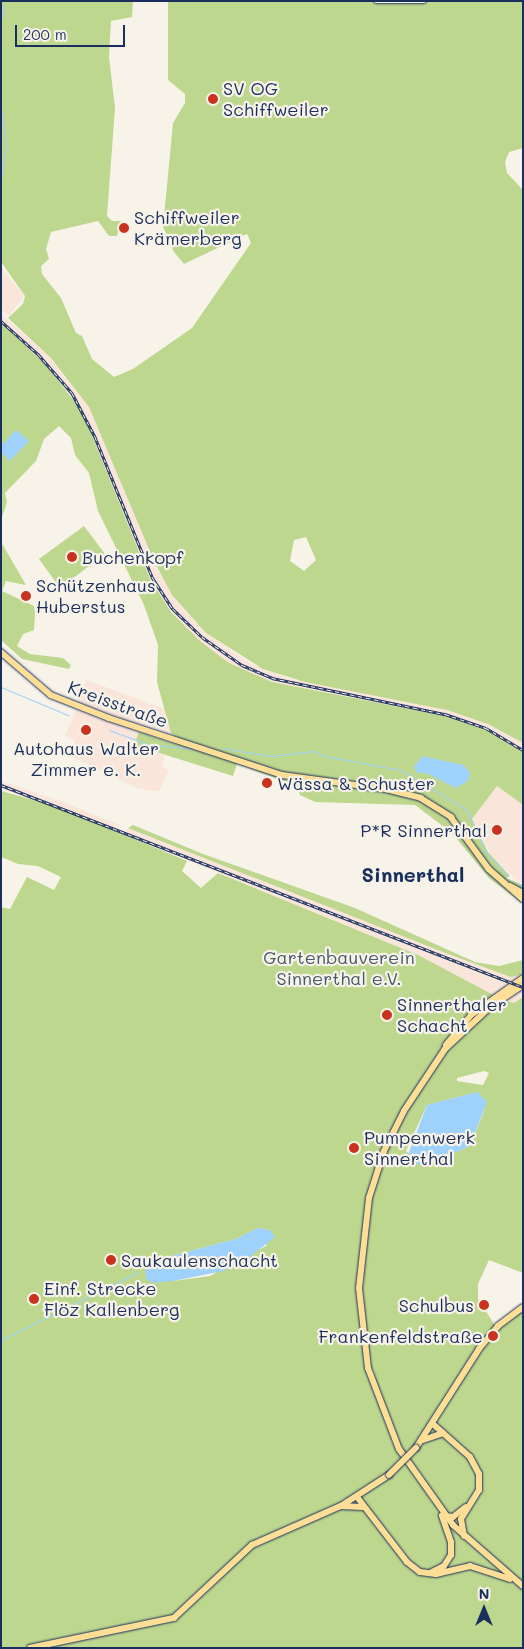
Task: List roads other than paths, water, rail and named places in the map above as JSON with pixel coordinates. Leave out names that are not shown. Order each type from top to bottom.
[{"type":"highway","points":[[520,1584],[464,1537],[445,1516],[399,1449],[374,1388],[361,1328],[360,1256],[369,1198],[387,1144],[409,1103],[445,1049],[471,1015],[523,978]]},
{"type":"highway","points":[[445,1049],[490,1007],[523,984]]},
{"type":"highway","points":[[435,1424],[472,1460],[480,1474],[479,1490],[467,1506],[461,1522],[464,1537]]},
{"type":"highway","points":[[423,1440],[445,1434]]},
{"type":"highway","points":[[357,1497],[362,1507],[408,1562],[426,1573],[470,1566],[520,1584]]},
{"type":"highway","points":[[341,1506],[362,1507]]},
{"type":"highway","points":[[445,1516],[452,1517],[467,1506]]},
{"type":"highway","points":[[426,1573],[441,1568],[451,1555],[450,1537],[440,1510]]},
{"type":"main road","name":"Kreisstraße","points":[[1,652],[51,695],[179,742],[282,775],[386,788],[420,798],[451,817],[489,869],[510,886]]},
{"type":"main road","points":[[510,886],[523,893]]},
{"type":"main road","points":[[510,886],[523,899]]},
{"type":"main road","points":[[30,1648],[174,1618],[252,1545],[341,1506],[389,1475],[416,1448],[435,1424],[487,1340],[523,1307]]},
{"type":"street","points":[[376,1],[424,1]]},
{"type":"water","points":[[16,430],[29,441],[10,461],[1,452],[1,446]]},
{"type":"water","points":[[422,756],[463,765],[470,772],[469,780],[456,788],[426,773],[417,773],[414,767]]},
{"type":"water","points":[[477,1092],[487,1102],[470,1146],[424,1166],[406,1160],[427,1105]]},
{"type":"water","points":[[258,1228],[270,1230],[275,1237],[246,1260],[223,1271],[173,1281],[153,1283],[146,1279],[145,1267],[156,1260],[236,1239]]},
{"type":"waterway","points":[[1,2],[4,11],[1,19]]},
{"type":"waterway","points":[[1,109],[6,145],[1,179]]},
{"type":"waterway","points":[[1,687],[68,715]]},
{"type":"waterway","points":[[109,730],[147,744],[194,749]]},
{"type":"waterway","points":[[223,748],[271,756],[314,751],[324,756],[401,770],[467,810],[485,851],[508,876]]},
{"type":"waterway","points":[[520,884],[523,887]]},
{"type":"waterway","points":[[1,1340],[138,1272]]},
{"type":"railway","points":[[1,321],[38,354],[72,393],[95,437],[152,577],[173,609],[202,637],[242,665],[272,678],[445,714],[486,728],[523,750]]},
{"type":"railway","points":[[1,785],[523,987]]},
{"type":"place","name":"SV OG Schiffweiler","points":[[213,99]]},
{"type":"place","name":"Schiffweiler Krämerberg","points":[[124,228]]},
{"type":"place","name":"Buchenkopf","points":[[72,557]]},
{"type":"place","name":"Schützenhaus Huberstus","points":[[26,596]]},
{"type":"place","name":"Autohaus Walter Zimmer e. K.","points":[[86,730]]},
{"type":"place","name":"Wässa & Schuster","points":[[267,783]]},
{"type":"place","name":"P*R Sinnerthal","points":[[497,830]]},
{"type":"place","name":"Sinnerthaler Schacht","points":[[387,1015]]},
{"type":"place","name":"Pumpenwerk Sinnerthal","points":[[354,1148]]},
{"type":"place","name":"Saukaulenschacht","points":[[111,1260]]},
{"type":"place","name":"Einf. Strecke Flöz Kallenberg","points":[[34,1299]]},
{"type":"place","name":"Schulbus","points":[[484,1305]]},
{"type":"place","name":"Frankenfeldstraße","points":[[493,1336]]},
{"type":"district","name":"Sinnerthal","points":[[413,874]]},
{"type":"park label","name":"Gartenbauverein Sinnerthal e.V.","points":[[339,968]]}]
